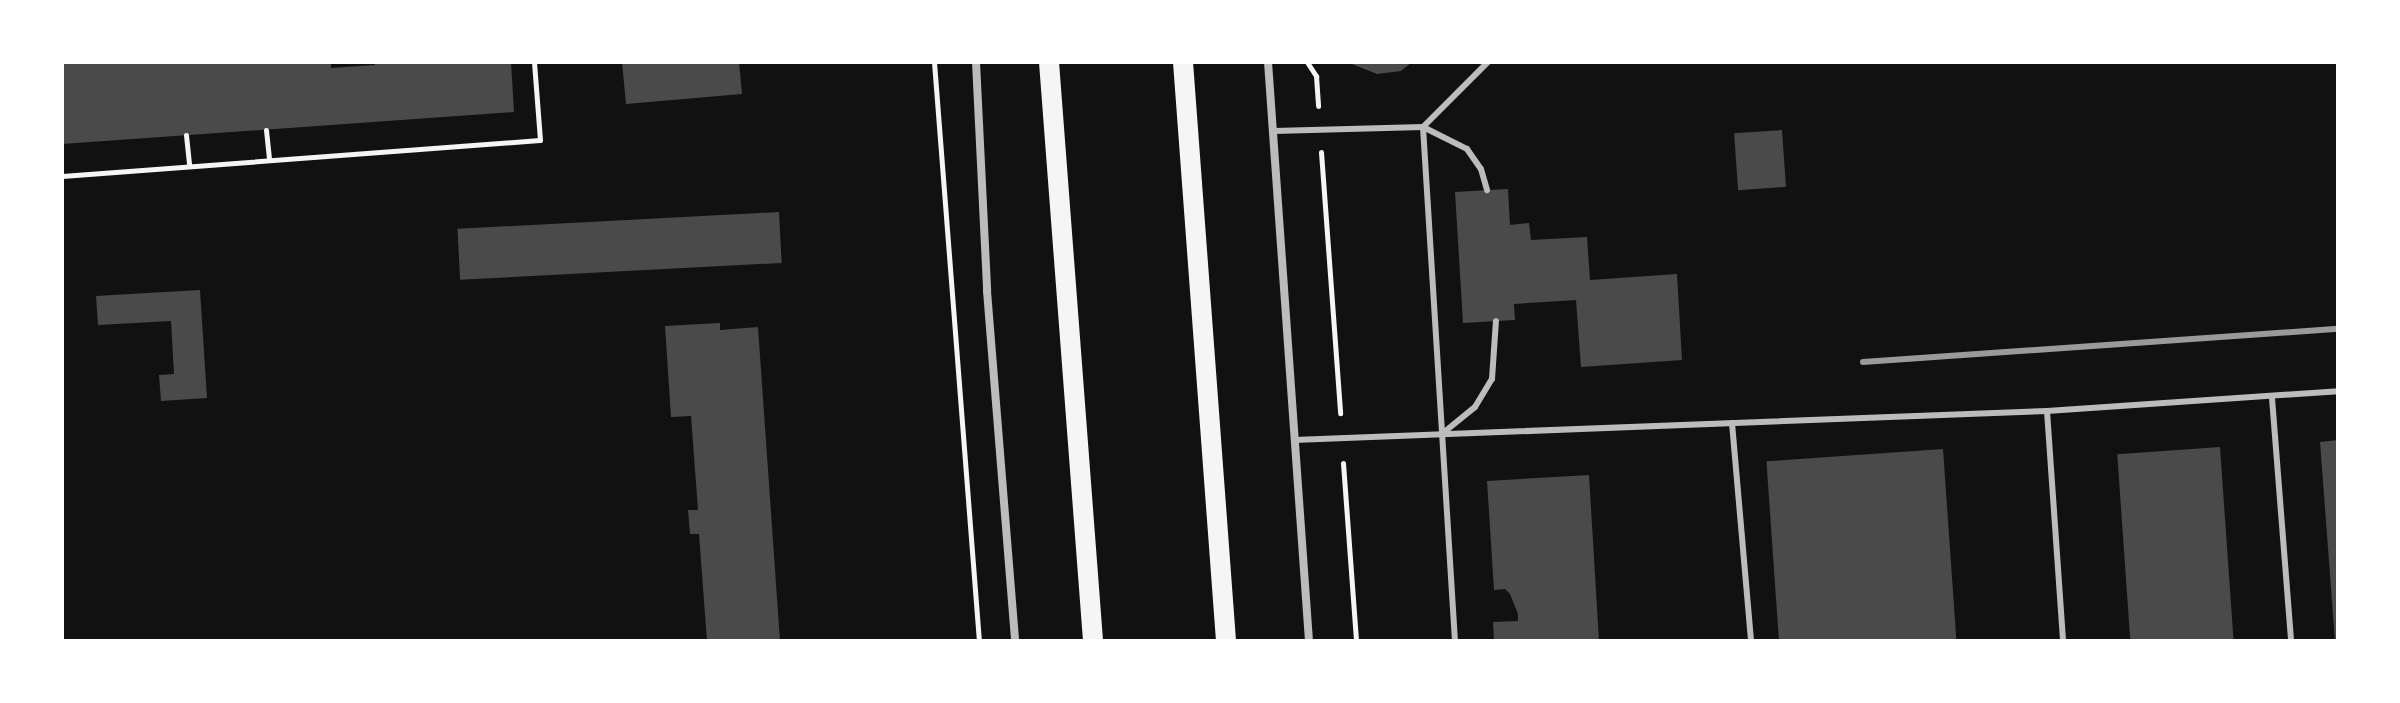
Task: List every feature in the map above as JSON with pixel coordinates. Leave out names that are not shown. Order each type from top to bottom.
[{"type":"main road","points":[[1049,62],[1093,641]]},
{"type":"main road","points":[[1183,62],[1226,641]]},
{"type":"street","points":[[976,62],[987,291],[1015,641]]},
{"type":"street","points":[[1268,62],[1309,641]]},
{"type":"lane","points":[[1455,641],[1423,127],[1488,62]]},
{"type":"lane","points":[[1274,131],[1423,127],[1467,149],[1481,169],[1487,190]]},
{"type":"lane","points":[[1443,433],[1475,407],[1492,379],[1496,321]]},
{"type":"lane","points":[[1294,440],[2047,411],[2272,398],[2338,391]]},
{"type":"lane","points":[[2272,398],[2291,641]]},
{"type":"lane","points":[[2047,411],[2063,641]]},
{"type":"lane","points":[[1732,423],[1751,641]]},
{"type":"path","points":[[62,176],[540,140],[534,62]]},
{"type":"path","points":[[934,62],[979,641]]},
{"type":"path","points":[[1307,62],[1316,76],[1356,641]]},
{"type":"path","points":[[266,130],[269,159]]},
{"type":"path","points":[[186,135],[189,165]]},
{"type":"building","points":[[62,62],[331,62],[331,68],[375,65],[375,62],[511,62],[514,112],[62,144]]},
{"type":"building","points":[[622,62],[739,62],[742,94],[626,104]]},
{"type":"building","points":[[1347,62],[1412,62],[1401,71],[1377,74]]},
{"type":"building","points":[[1782,130],[1786,187],[1738,190],[1734,133]]},
{"type":"building","points":[[1508,189],[1510,225],[1529,223],[1531,240],[1587,237],[1590,280],[1677,274],[1682,360],[1581,367],[1576,300],[1514,304],[1515,320],[1463,323],[1455,192]]},
{"type":"building","points":[[779,212],[782,263],[460,280],[457,229]]},
{"type":"building","points":[[200,290],[207,398],[161,401],[159,375],[174,374],[171,321],[98,325],[96,296]]},
{"type":"building","points":[[720,323],[720,330],[758,327],[780,641],[707,641],[699,534],[690,534],[688,510],[698,510],[691,416],[671,417],[665,326]]},
{"type":"building","points":[[2338,440],[2338,641],[2335,641],[2320,442]]},
{"type":"building","points":[[2220,447],[2234,641],[2130,641],[2117,454]]},
{"type":"building","points":[[1943,449],[1956,641],[1779,641],[1766,461]]},
{"type":"building","points":[[1589,475],[1599,641],[1494,641],[1493,622],[1518,621],[1518,614],[1505,589],[1494,590],[1487,481]]},
{"type":"railway","points":[[1863,362],[2338,329]]}]
